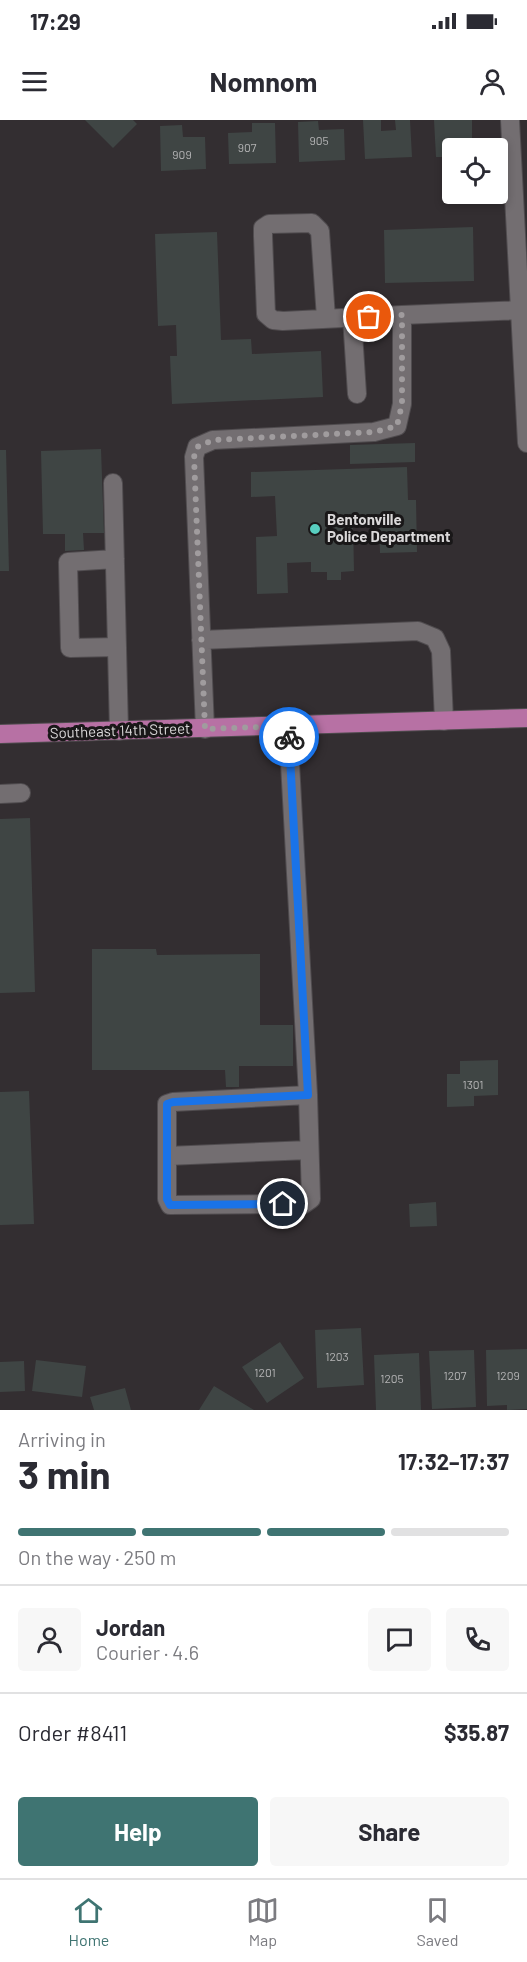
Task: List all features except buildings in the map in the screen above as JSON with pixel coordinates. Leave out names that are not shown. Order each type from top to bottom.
[{"type":"main road","name":"Southeast 14th Street","points":[[0,735],[527,718]]},
{"type":"street","points":[[510,120],[522,283],[519,310],[527,443]]},
{"type":"street","points":[[326,318],[320,231],[312,223],[269,224],[263,228],[266,314],[273,320],[326,318],[352,317],[402,315],[519,310]]},
{"type":"street","points":[[205,729],[194,457],[197,447],[213,440],[374,432],[397,426],[402,404],[402,315]]},
{"type":"street","points":[[352,317],[357,394]]},
{"type":"street","points":[[113,483],[119,731]]},
{"type":"street","points":[[115,560],[68,562],[70,648],[117,647]]},
{"type":"street","points":[[201,640],[418,631],[435,638],[441,651],[444,721]]},
{"type":"street","points":[[288,726],[308,1095],[311,1199],[304,1204],[170,1205],[167,1199],[167,1104],[308,1095]]},
{"type":"street","points":[[0,794],[21,793]]},
{"type":"street","points":[[167,1156],[309,1150]]},
{"type":"way so far","points":[[289,737],[288,726],[205,729],[194,457],[197,447],[213,440],[374,432],[397,426],[402,404],[402,315],[369,317]]},
{"type":"place","name":"Bentonville Police Department","points":[[315,529]]},
{"type":"route","points":[[283,1204],[176,1207],[170,1205],[167,1199],[167,1104],[308,1095],[289,737]]}]
